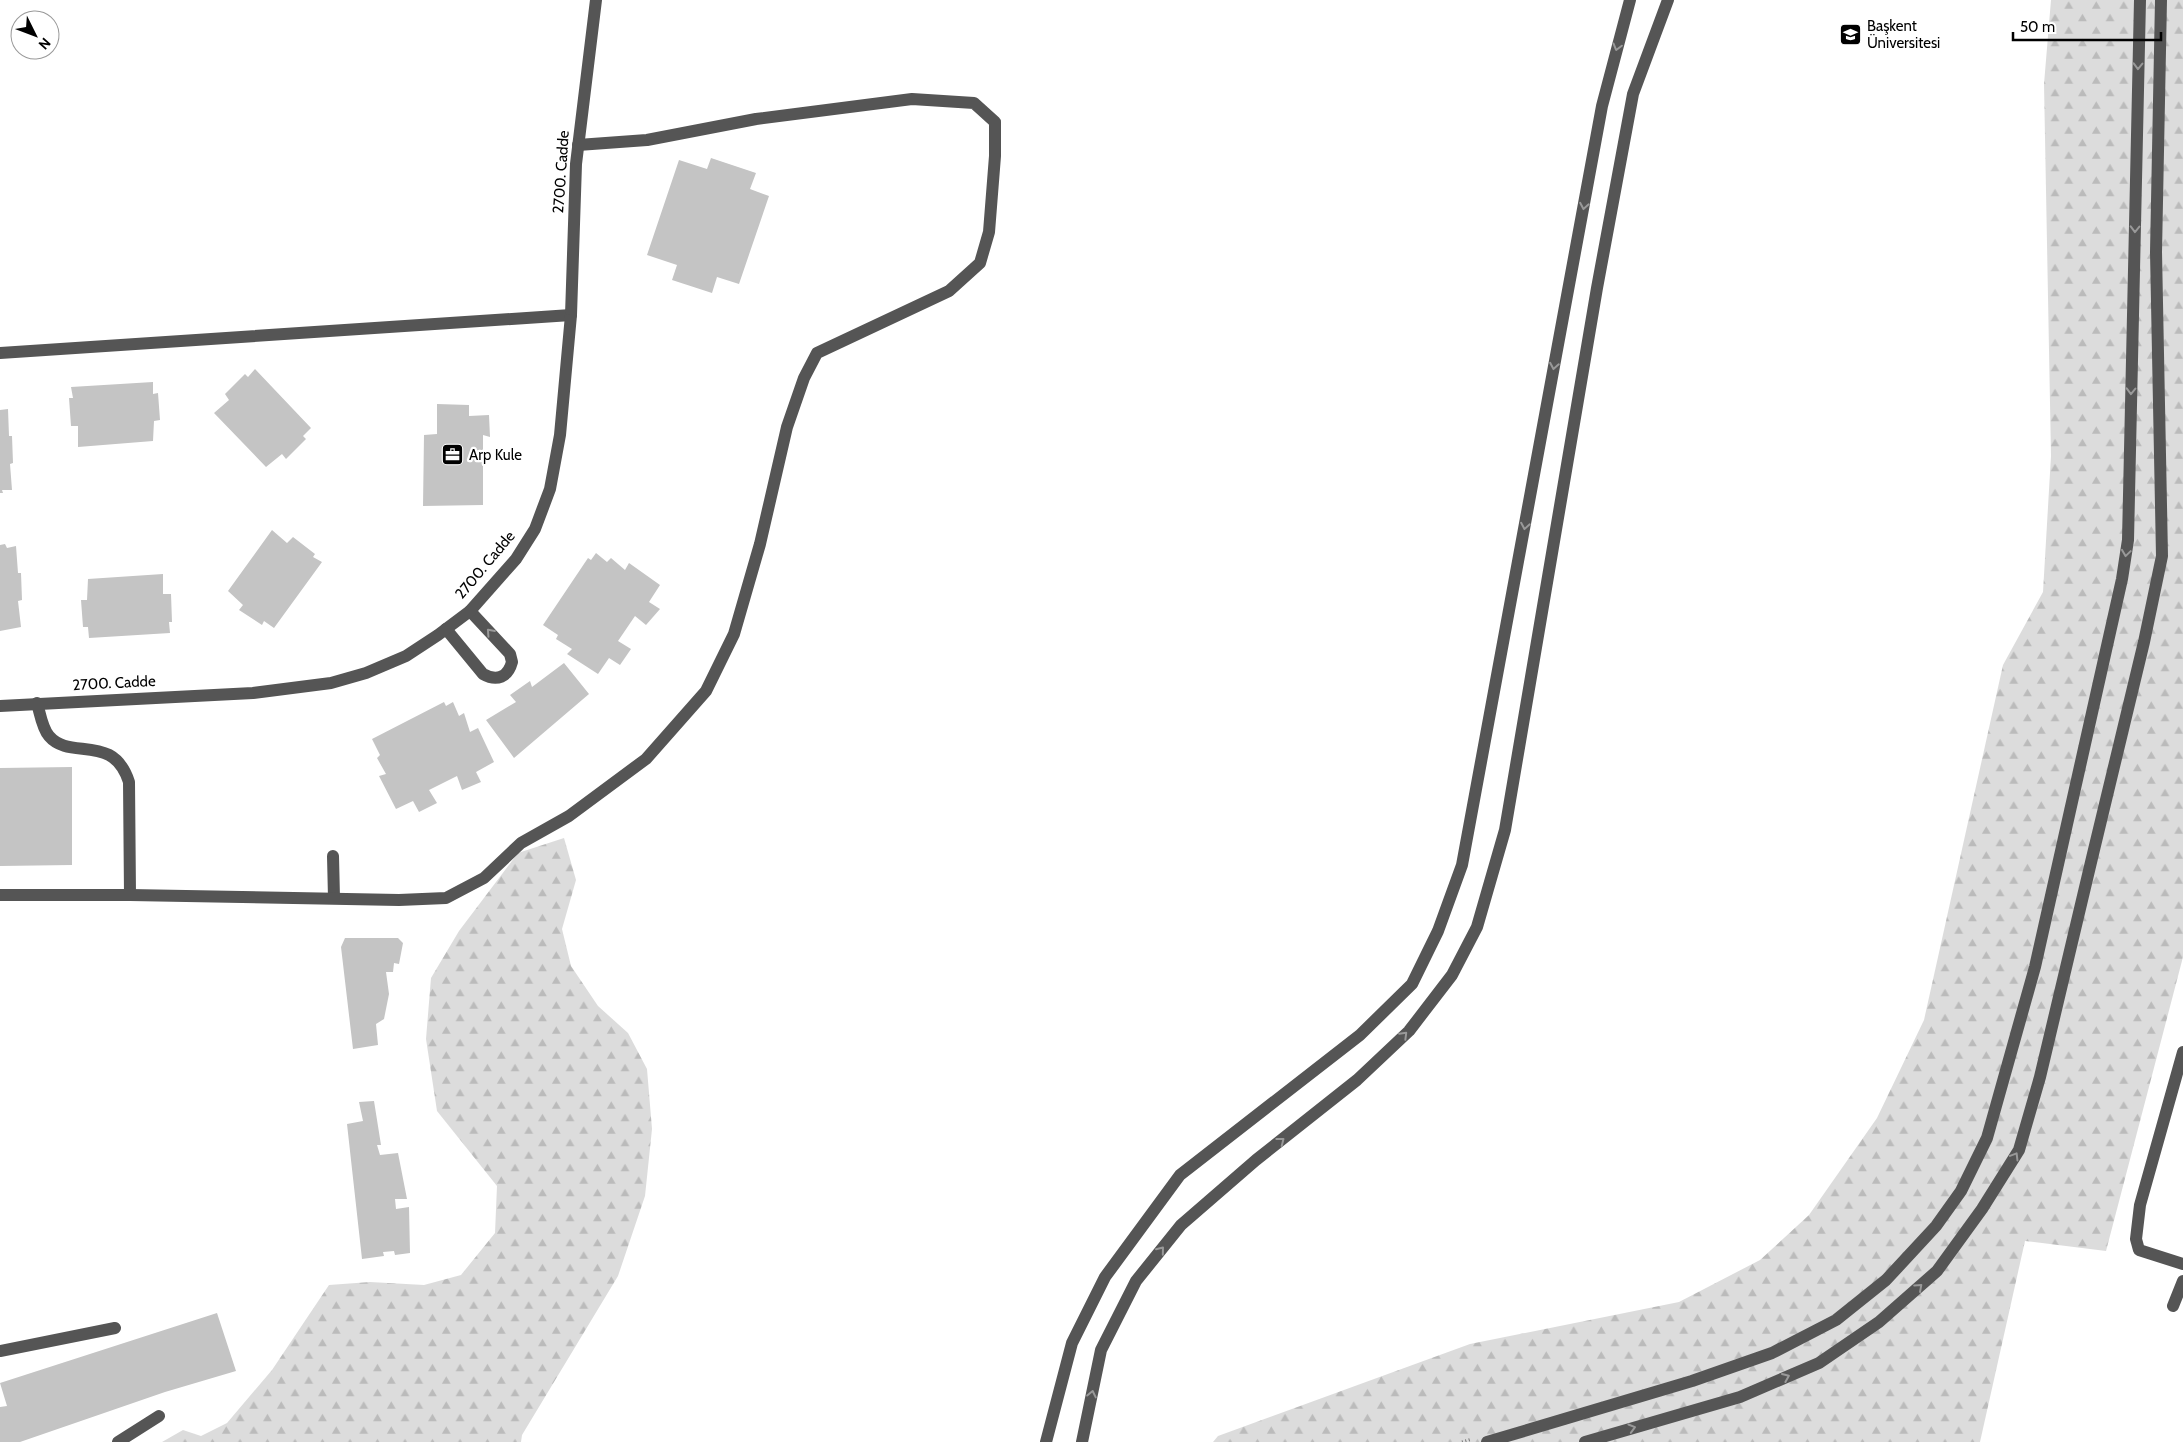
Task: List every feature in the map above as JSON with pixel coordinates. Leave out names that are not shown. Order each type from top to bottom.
[{"type":"street","name":"2700. Cadde","points":[[0,706],[253,693],[331,683],[366,673],[406,656],[470,610],[516,559],[535,529],[550,489],[562,415],[570,315],[578,145],[596,0]]},
{"type":"street","points":[[1046,1442],[1072,1343],[1105,1277],[1180,1175],[1360,1035],[1412,984],[1438,930],[1462,865],[1602,106],[1630,0]]},
{"type":"street","points":[[1082,1442],[1101,1350],[1136,1281],[1181,1225],[1256,1160],[1358,1080],[1409,1031],[1452,975],[1477,927],[1505,830],[1597,288],[1633,94],[1668,0]]},
{"type":"street","points":[[1483,1439],[1692,1381],[1772,1353],[1836,1320],[1886,1280],[1931,1232],[1961,1190],[1987,1138],[2035,967],[2094,712],[2122,579],[2126,550],[2140,0]]},
{"type":"street","points":[[1585,1442],[1740,1397],[1819,1363],[1879,1322],[1937,1271],[1982,1209],[2019,1150],[2040,1078],[2144,642],[2162,556],[2156,252],[2161,0]]},
{"type":"street","points":[[0,896],[130,895],[446,898],[484,878],[521,842],[569,816],[646,759],[706,691],[734,634],[760,544],[787,427],[804,378],[817,353],[949,291],[980,263],[989,232],[995,156],[995,122],[974,103],[912,99],[756,119],[647,140],[578,145]]},
{"type":"street","points":[[0,353],[570,315]]},
{"type":"street","points":[[446,629],[483,674],[490,678],[505,676],[512,662],[510,654],[470,610]]},
{"type":"street","points":[[36,703],[47,734],[57,743],[108,754],[124,766],[130,782],[130,895]]},
{"type":"street","points":[[333,856],[334,898]]},
{"type":"street","points":[[2183,1052],[2140,1205],[2136,1239],[2139,1250],[2183,1264]]},
{"type":"street","points":[[2173,1306],[2183,1281]]},
{"type":"street","points":[[0,1351],[115,1328]]},
{"type":"street","points":[[118,1442],[160,1416]]},
{"type":"path","points":[[1462,1442],[1483,1439]]},
{"type":"green space","points":[[2051,0],[2183,0],[2183,957],[2106,1251],[2025,1241],[1980,1442],[1213,1442],[1218,1436],[1470,1344],[1679,1302],[1760,1260],[1809,1215],[1877,1118],[1924,1020],[2003,665],[2043,592],[2051,456],[2044,84]]},
{"type":"green space","points":[[564,838],[576,880],[562,929],[571,966],[598,1006],[628,1033],[647,1069],[652,1129],[645,1196],[618,1276],[522,1435],[521,1442],[162,1442],[183,1430],[201,1436],[227,1423],[272,1370],[329,1285],[370,1282],[424,1285],[461,1275],[495,1233],[497,1186],[437,1111],[426,1039],[431,978],[459,931],[518,853]]},
{"type":"building","points":[[711,158],[756,173],[750,189],[769,196],[739,284],[717,277],[712,293],[672,280],[677,265],[647,255],[679,160],[707,169]]},
{"type":"building","points":[[255,369],[311,428],[303,436],[306,439],[286,459],[282,454],[266,467],[214,413],[229,400],[225,394],[245,374],[248,377]]},
{"type":"building","points":[[153,382],[153,394],[158,393],[160,420],[154,421],[153,441],[78,447],[78,426],[71,426],[69,398],[73,398],[71,387]]},
{"type":"building","name":"Arp Kule","points":[[437,404],[469,405],[469,416],[489,415],[490,437],[483,435],[483,505],[423,506],[424,435],[437,434]]},
{"type":"building","points":[[8,409],[9,436],[12,436],[13,463],[10,464],[12,490],[2,490],[3,493],[0,493],[0,410]]},
{"type":"building","points":[[272,530],[287,543],[293,537],[315,554],[313,557],[322,562],[274,628],[264,621],[262,625],[239,610],[243,605],[228,591]]},
{"type":"building","points":[[5,544],[7,548],[16,546],[18,573],[21,573],[22,600],[18,601],[21,627],[0,631],[0,545]]},
{"type":"building","points":[[596,553],[607,562],[611,558],[625,570],[629,563],[660,585],[649,602],[660,609],[646,625],[635,616],[618,641],[631,649],[620,665],[609,658],[598,674],[567,654],[572,649],[556,639],[558,635],[543,625],[588,558],[591,560]]},
{"type":"building","points":[[163,574],[163,594],[171,594],[172,622],[169,622],[170,633],[89,638],[88,627],[83,627],[81,600],[87,600],[88,579]]},
{"type":"building","points":[[564,663],[589,694],[514,758],[486,720],[516,702],[510,695],[530,681],[532,687]]},
{"type":"building","points":[[444,702],[446,706],[453,702],[459,716],[464,713],[470,732],[478,728],[494,762],[476,772],[481,782],[462,790],[457,776],[429,790],[437,803],[419,812],[413,801],[396,809],[379,776],[386,774],[377,758],[380,755],[372,739]]},
{"type":"building","points":[[72,767],[72,865],[0,866],[0,768]]},
{"type":"building","points":[[345,938],[398,938],[403,943],[399,964],[394,963],[393,972],[386,972],[389,994],[384,1019],[376,1024],[378,1045],[353,1049],[341,947]]},
{"type":"building","points":[[374,1101],[381,1145],[377,1145],[380,1155],[398,1153],[407,1199],[395,1199],[396,1209],[409,1207],[410,1253],[395,1255],[394,1251],[383,1252],[384,1256],[362,1259],[347,1124],[363,1121],[359,1102]]},
{"type":"building","points":[[217,1313],[236,1371],[165,1392],[20,1442],[0,1442],[0,1407],[7,1406],[0,1383]]},
{"type":"place","name":"Başkent Üniversitesi","points":[[1851,35]]},
{"type":"place","name":"Arp Kule","points":[[453,455]]}]
